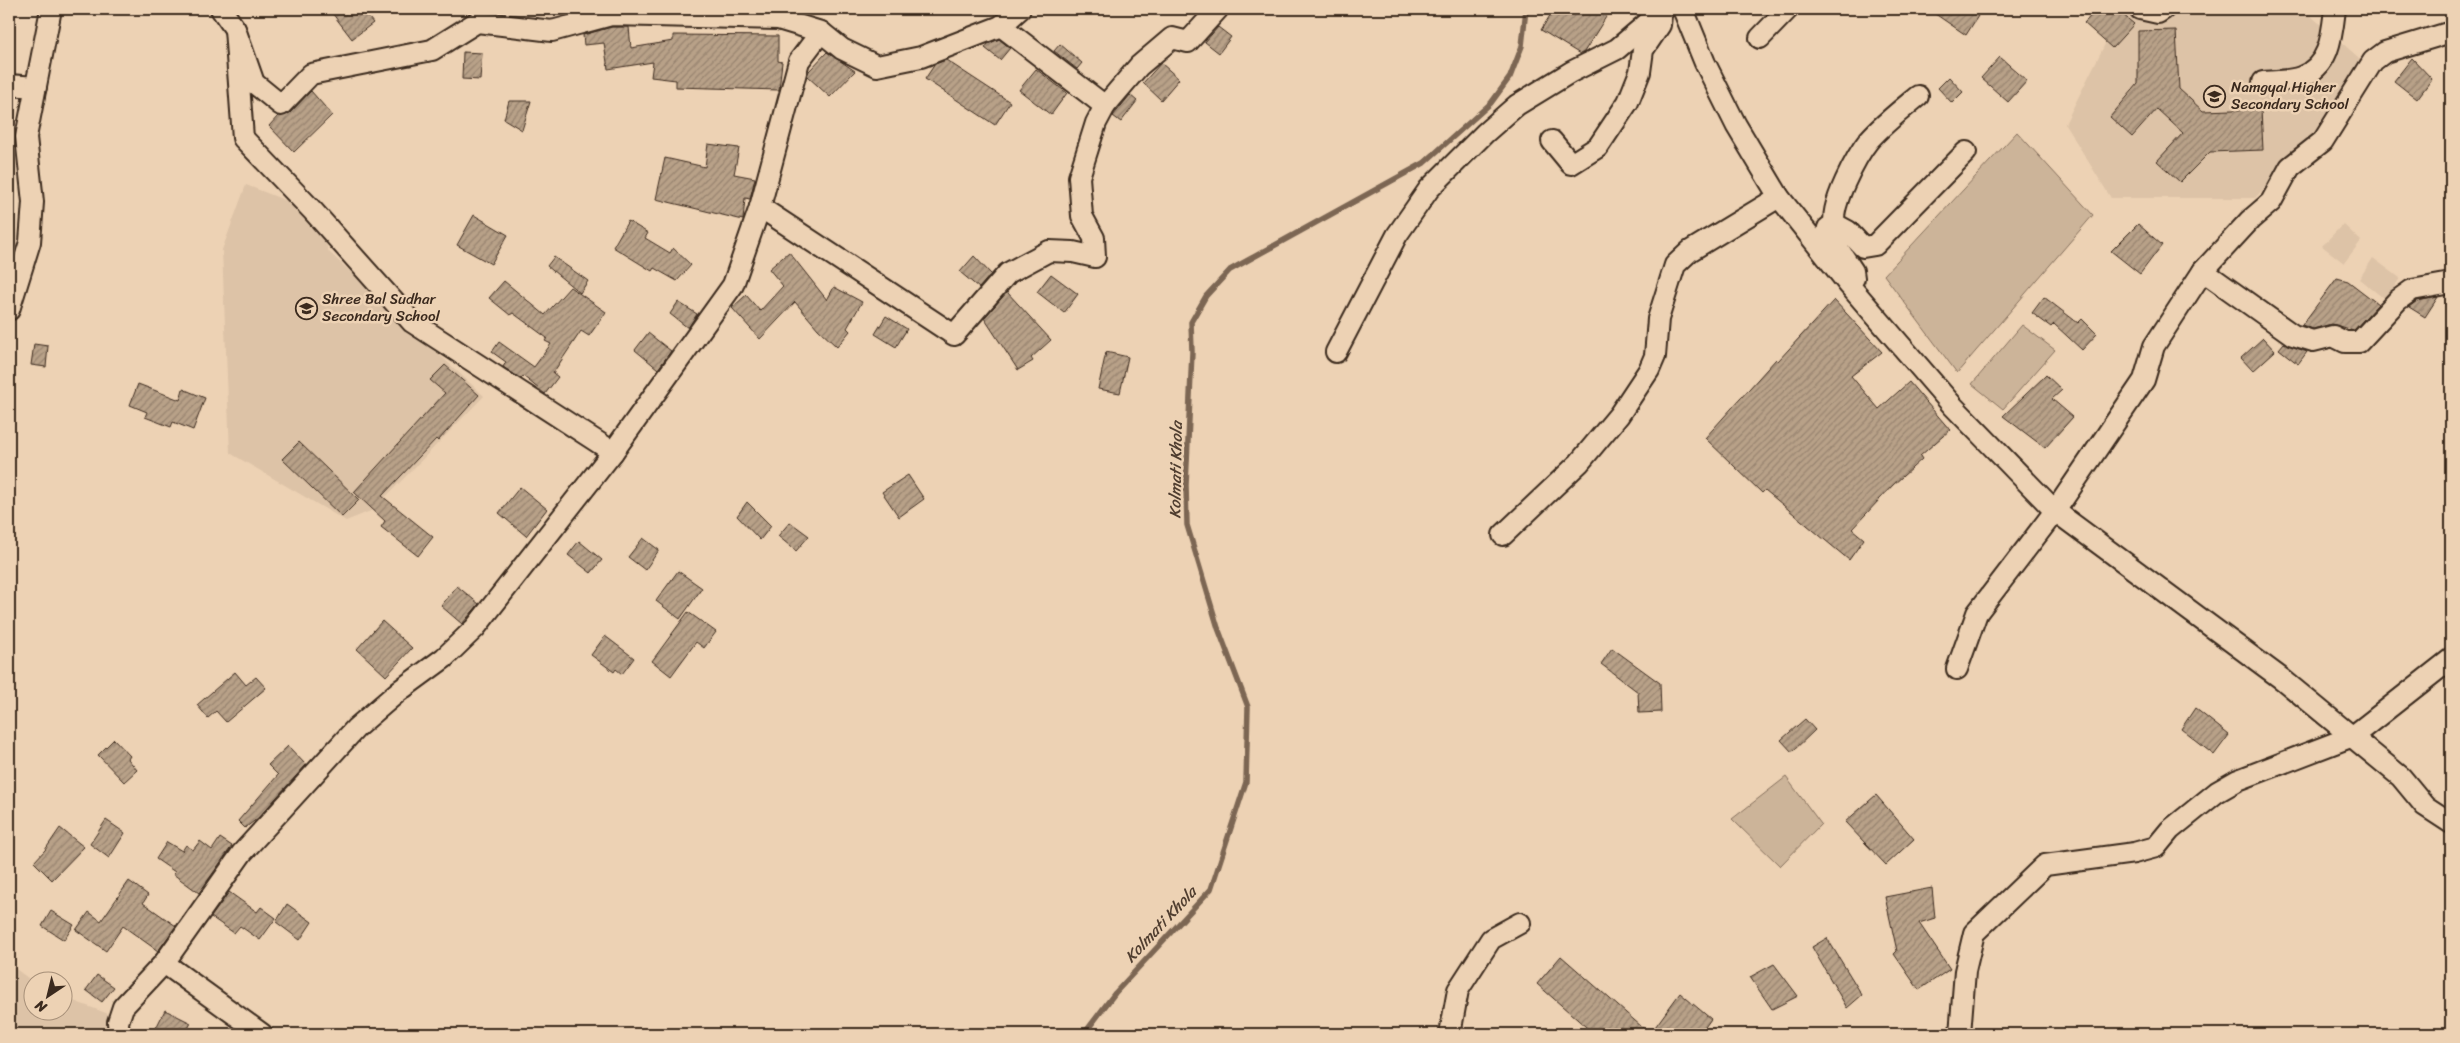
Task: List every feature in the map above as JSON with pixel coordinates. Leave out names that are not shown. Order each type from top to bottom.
[{"type":"street","points":[[9,310],[30,242],[33,202],[26,137],[51,9]]},
{"type":"street","points":[[221,9],[234,29],[254,83],[281,105],[311,74],[432,50],[477,22],[552,31],[611,16],[778,19],[821,32],[842,49],[877,66],[921,57],[1001,26],[1020,9]]},
{"type":"street","points":[[760,207],[954,335],[1008,272],[1050,251],[1073,252],[1095,257],[1094,238],[1082,216],[1079,177],[1096,123],[1104,106],[1154,52],[1172,38],[1188,42],[1218,9]]},
{"type":"street","points":[[1683,9],[1705,63],[1736,125],[1779,197],[1849,285],[1953,406],[2056,511],[2282,678],[2353,736],[2372,755],[2401,777],[2425,806],[2451,823]]},
{"type":"street","points":[[1760,38],[1788,9]]},
{"type":"street","points":[[2140,9],[2158,13],[2164,9]]},
{"type":"street","points":[[2263,82],[2301,77],[2314,70],[2328,54],[2336,9]]},
{"type":"street","points":[[1552,141],[1571,164],[1598,147],[1628,102],[1640,72],[1643,50],[1660,25],[1663,10]]},
{"type":"street","points":[[1336,352],[1397,234],[1429,189],[1485,133],[1517,105],[1571,72],[1617,49],[1663,10]]},
{"type":"street","points":[[1001,26],[1104,106]]},
{"type":"street","points":[[234,29],[243,138],[313,211],[412,322],[613,452]]},
{"type":"street","points":[[119,1034],[118,1022],[123,1007],[164,963],[242,853],[356,728],[399,691],[444,658],[474,628],[613,452],[732,285],[760,207],[798,60],[821,32]]},
{"type":"street","points":[[1957,670],[1976,613],[2056,511],[2144,380],[2154,346],[2203,270],[2250,220],[2271,202],[2290,167],[2323,141],[2373,61],[2385,52],[2451,32]]},
{"type":"street","points":[[9,85],[36,87]]},
{"type":"street","points":[[1918,96],[1867,142],[1837,199],[1832,216],[1835,224],[1848,231],[1863,247],[1874,245],[1966,152]]},
{"type":"street","points":[[1503,535],[1579,463],[1619,415],[1648,370],[1655,356],[1658,319],[1675,265],[1690,251],[1779,197]]},
{"type":"street","points":[[1835,224],[1828,228],[1827,232],[1853,271],[1854,279],[1849,285]]},
{"type":"street","points":[[2203,270],[2293,335],[2313,341],[2333,336],[2345,342],[2359,342],[2398,300],[2412,290],[2451,283]]},
{"type":"street","points":[[1960,1034],[1965,971],[1974,933],[2046,865],[2134,853],[2156,847],[2170,830],[2217,792],[2238,780],[2353,736],[2451,659]]},
{"type":"street","points":[[1450,1034],[1458,990],[1491,939],[1520,923]]},
{"type":"street","points":[[164,963],[262,1034]]},
{"type":"shaded area","name":"Namgyal Higher Secondary School","points":[[2128,9],[2303,9],[2373,70],[2328,122],[2255,198],[2111,198],[2065,124],[2112,30]]},
{"type":"shaded area","points":[[2017,132],[2093,215],[1957,373],[1884,275]]},
{"type":"shaded area","name":"Shree Bal Sudhar Secondary School","points":[[246,185],[313,211],[329,252],[484,396],[373,510],[346,521],[230,453],[222,250]]},
{"type":"shaded area","points":[[2343,224],[2361,241],[2344,263],[2322,246]]},
{"type":"shaded area","points":[[2373,258],[2400,278],[2386,300],[2359,279]]},
{"type":"shaded area","points":[[2022,325],[2055,350],[2003,409],[1972,384]]},
{"type":"shaded area","points":[[1786,777],[1821,824],[1780,866],[1732,819]]},
{"type":"shaded area","points":[[9,964],[22,974],[22,1020],[72,1020],[72,1000],[114,1016],[115,1034],[9,1034]]},
{"type":"building","points":[[329,9],[362,9],[373,23],[352,39]]},
{"type":"building","points":[[1554,9],[1611,9],[1584,52],[1580,54],[1541,30]]},
{"type":"building","points":[[1928,9],[1967,9],[1978,16],[1966,35]]},
{"type":"building","points":[[2097,9],[2116,9],[2134,24],[2112,48],[2084,23]]},
{"type":"building","points":[[612,27],[629,27],[631,48],[673,41],[673,35],[778,36],[778,61],[782,62],[779,90],[676,87],[676,80],[651,77],[653,62],[608,69],[604,43],[584,45],[583,35]]},
{"type":"building","points":[[1218,27],[1231,37],[1219,53],[1205,42]]},
{"type":"building","points":[[2176,30],[2179,89],[2203,111],[2261,109],[2263,150],[2210,152],[2180,182],[2157,161],[2183,133],[2157,109],[2132,137],[2110,117],[2138,84],[2138,31]]},
{"type":"building","points":[[999,39],[1010,48],[1000,60],[985,48],[988,44]]},
{"type":"building","points":[[1060,44],[1082,63],[1077,69],[1054,51]]},
{"type":"building","points":[[463,52],[482,53],[480,80],[462,79]]},
{"type":"building","points":[[827,52],[855,71],[830,97],[807,76],[809,71]]},
{"type":"building","points":[[2000,57],[2027,81],[2008,102],[1981,78]]},
{"type":"building","points":[[2412,58],[2432,79],[2417,99],[2394,81]]},
{"type":"building","points":[[946,60],[1010,102],[995,125],[925,79],[935,64]]},
{"type":"building","points":[[1161,63],[1179,79],[1161,100],[1143,83]]},
{"type":"building","points":[[1036,69],[1067,93],[1051,115],[1019,90]]},
{"type":"building","points":[[1949,77],[1963,92],[1952,103],[1938,88]]},
{"type":"building","points":[[311,91],[332,115],[294,152],[269,126],[278,116],[290,113]]},
{"type":"building","points":[[1130,95],[1137,101],[1121,122],[1113,116]]},
{"type":"building","points":[[509,101],[531,101],[522,130],[504,119]]},
{"type":"building","points":[[708,144],[739,148],[734,174],[755,178],[750,199],[745,198],[743,220],[656,199],[665,158],[705,167]]},
{"type":"building","points":[[474,215],[508,235],[491,264],[457,245]]},
{"type":"building","points":[[628,221],[648,233],[645,238],[670,253],[673,248],[691,265],[677,281],[654,268],[652,271],[613,247]]},
{"type":"building","points":[[2138,224],[2162,245],[2140,274],[2111,251]]},
{"type":"building","points":[[789,252],[827,300],[834,287],[862,302],[847,328],[850,331],[837,347],[818,329],[795,302],[760,339],[732,308],[746,295],[760,311],[783,286],[769,269]]},
{"type":"building","points":[[974,256],[991,274],[979,288],[960,272]]},
{"type":"building","points":[[554,257],[588,281],[580,293],[547,266]]},
{"type":"building","points":[[1051,274],[1078,294],[1064,313],[1037,292]]},
{"type":"building","points":[[2337,278],[2348,281],[2378,304],[2354,330],[2331,324],[2313,329],[2302,325]]},
{"type":"building","points":[[504,281],[545,315],[570,287],[606,312],[589,336],[581,331],[553,373],[558,377],[545,394],[523,376],[521,379],[503,367],[506,362],[492,352],[499,342],[534,367],[551,344],[545,341],[547,338],[513,313],[510,315],[489,298]]},
{"type":"building","points":[[1007,292],[1051,340],[1031,358],[1033,361],[1018,370],[984,318]]},
{"type":"building","points":[[2044,297],[2078,323],[2082,319],[2097,334],[2082,350],[2054,324],[2051,327],[2032,313]]},
{"type":"building","points":[[2438,297],[2425,317],[2409,307],[2417,301]]},
{"type":"building","points":[[1834,300],[1882,352],[1851,376],[1879,409],[1909,382],[1950,430],[1920,456],[1922,459],[1893,485],[1852,529],[1864,539],[1849,560],[1765,490],[1762,493],[1705,438],[1776,359],[1778,361]]},
{"type":"building","points":[[678,302],[697,314],[688,328],[670,314]]},
{"type":"building","points":[[886,316],[907,329],[896,347],[875,334]]},
{"type":"building","points":[[648,333],[671,351],[658,369],[635,350]]},
{"type":"building","points":[[2263,338],[2275,351],[2253,371],[2241,358]]},
{"type":"building","points":[[2284,343],[2307,352],[2298,364],[2279,349]]},
{"type":"building","points":[[34,344],[48,346],[46,367],[31,365]]},
{"type":"building","points":[[1106,352],[1128,357],[1120,393],[1098,389]]},
{"type":"building","points":[[445,365],[479,395],[438,441],[436,439],[382,496],[433,537],[418,556],[381,527],[385,521],[354,492],[445,393],[430,380]]},
{"type":"building","points":[[2046,375],[2062,390],[2052,399],[2073,417],[2045,448],[2003,416]]},
{"type":"building","points":[[138,384],[180,400],[183,389],[205,398],[193,430],[173,422],[171,427],[145,417],[147,412],[130,405]]},
{"type":"building","points":[[299,442],[359,500],[342,517],[282,459]]},
{"type":"building","points":[[908,475],[924,499],[899,517],[882,492]]},
{"type":"building","points":[[520,487],[547,509],[526,536],[499,513]]},
{"type":"building","points":[[747,502],[771,526],[760,540],[737,516]]},
{"type":"building","points":[[790,522],[809,536],[796,551],[778,536]]},
{"type":"building","points":[[643,538],[659,550],[645,570],[628,557]]},
{"type":"building","points":[[579,541],[602,560],[591,573],[568,555]]},
{"type":"building","points":[[678,571],[702,588],[680,619],[656,601]]},
{"type":"building","points":[[457,586],[479,604],[462,624],[441,606]]},
{"type":"building","points":[[688,612],[716,632],[704,648],[696,642],[671,676],[652,661]]},
{"type":"building","points":[[382,621],[412,648],[386,676],[357,649]]},
{"type":"building","points":[[605,636],[634,658],[622,674],[616,669],[614,672],[591,655]]},
{"type":"building","points":[[1612,648],[1660,683],[1661,712],[1639,713],[1638,692],[1601,664]]},
{"type":"building","points":[[235,672],[246,685],[256,677],[266,688],[226,722],[216,711],[208,718],[197,705]]},
{"type":"building","points":[[2195,708],[2229,735],[2214,755],[2181,729]]},
{"type":"building","points":[[1805,719],[1815,730],[1792,752],[1781,740]]},
{"type":"building","points":[[114,739],[130,756],[128,759],[137,770],[124,782],[98,755]]},
{"type":"building","points":[[288,746],[306,765],[258,818],[245,828],[238,821],[278,775],[268,765]]},
{"type":"building","points":[[1876,795],[1914,839],[1886,865],[1845,822]]},
{"type":"building","points":[[106,820],[125,833],[109,858],[90,844]]},
{"type":"building","points":[[60,828],[84,847],[52,880],[34,862]]},
{"type":"building","points":[[220,838],[232,846],[199,893],[173,874],[175,872],[156,859],[167,842],[182,851],[186,845],[193,850],[200,841],[212,850]]},
{"type":"building","points":[[129,881],[148,895],[143,903],[176,926],[158,951],[123,926],[106,951],[76,930],[89,912],[101,921]]},
{"type":"building","points":[[1932,888],[1935,918],[1919,923],[1950,969],[1919,990],[1894,954],[1897,951],[1885,897]]},
{"type":"building","points":[[229,892],[257,912],[261,907],[276,918],[260,940],[240,926],[234,933],[211,917]]},
{"type":"building","points":[[287,904],[312,922],[300,940],[276,922]]},
{"type":"building","points":[[51,911],[74,925],[64,940],[42,926]]},
{"type":"building","points":[[1827,938],[1862,995],[1847,1008],[1812,947]]},
{"type":"building","points":[[1561,956],[1650,1034],[1594,1034],[1537,984]]},
{"type":"building","points":[[1774,964],[1798,996],[1772,1009],[1750,977]]},
{"type":"building","points":[[97,975],[114,987],[102,1002],[86,990]]},
{"type":"building","points":[[1680,993],[1711,1019],[1700,1034],[1650,1034]]},
{"type":"building","points":[[165,1010],[191,1023],[185,1034],[168,1034],[156,1028]]},
{"type":"waterway","name":"Kolmati Khola","points":[[1084,1034],[1115,993],[1211,889],[1246,782],[1248,707],[1218,628],[1187,525],[1186,485],[1192,352],[1191,322],[1206,296],[1230,270],[1424,163],[1491,103],[1510,77],[1522,46],[1526,9]]},
{"type":"place","name":"Namgyal Higher Secondary School","points":[[2215,96]]},
{"type":"place","name":"Shree Bal Sudhar Secondary School","points":[[306,308]]}]
